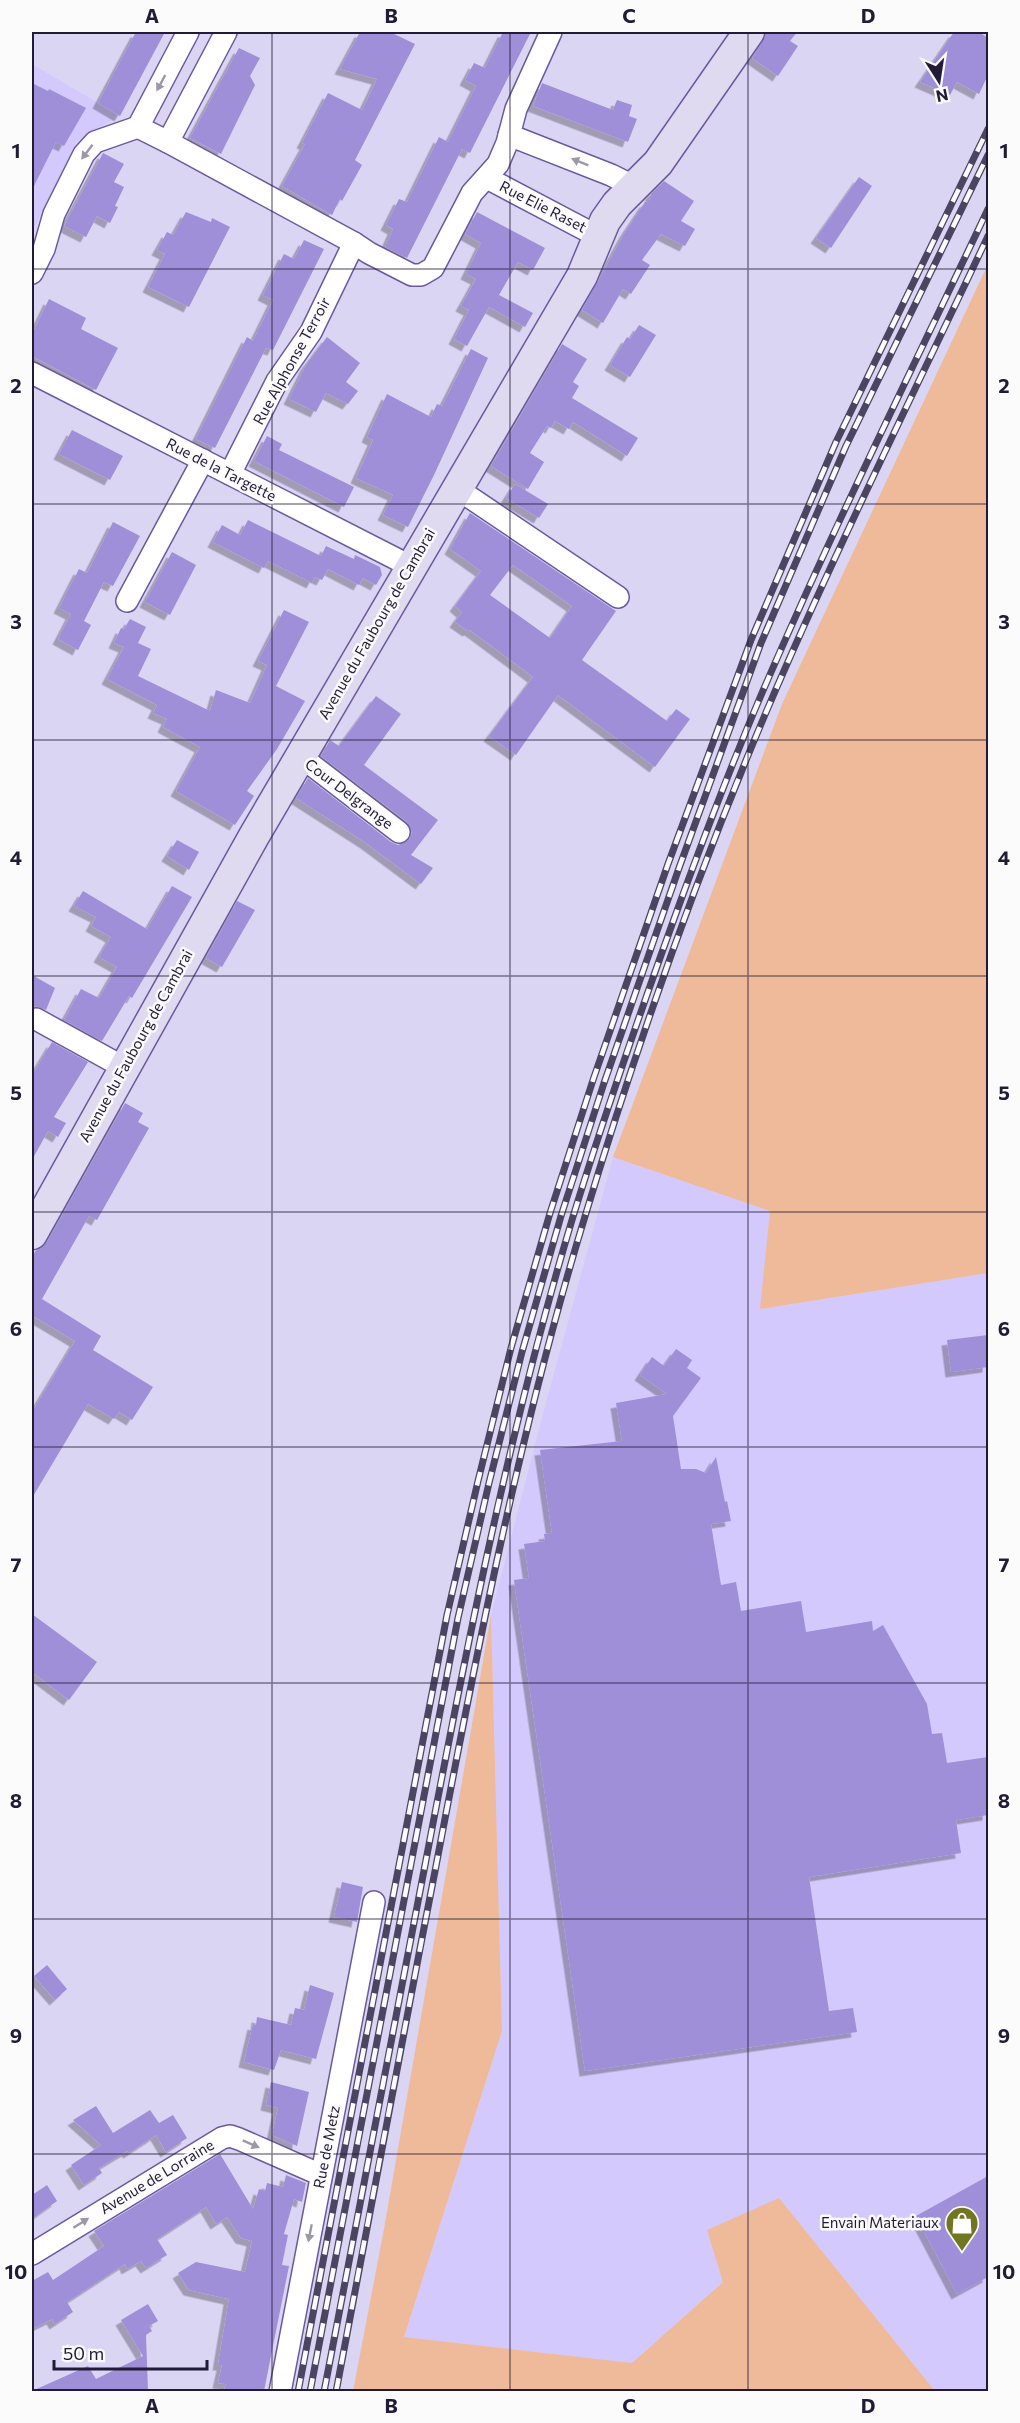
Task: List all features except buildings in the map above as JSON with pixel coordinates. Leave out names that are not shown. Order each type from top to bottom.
[{"type":"street","points":[[32,273],[44,249],[54,214],[84,154],[95,142],[138,127],[188,32]]},
{"type":"street","points":[[168,142],[226,32]]},
{"type":"street","points":[[138,127],[354,243],[369,254],[408,273],[416,275],[426,273],[436,264],[472,193],[498,164],[516,108],[550,32]]},
{"type":"street","name":"Avenue du Faubourg de Cambrai","points":[[32,1234],[123,1067],[300,756],[582,276],[605,221],[633,186],[658,163],[748,32]]},
{"type":"street","points":[[509,135],[611,175],[633,186]]},
{"type":"street","name":"Rue Elie Raset","points":[[487,178],[599,237]]},
{"type":"street","name":"Rue Alphonse Terroir","points":[[230,474],[280,376],[311,332],[354,243]]},
{"type":"street","name":"Rue de la Targette","points":[[32,373],[410,566]]},
{"type":"street","points":[[127,601],[203,460]]},
{"type":"street","points":[[456,488],[618,597]]},
{"type":"street","name":"Cour Delgrange","points":[[300,756],[399,832]]},
{"type":"street","points":[[36,1019],[123,1067]]},
{"type":"street","name":"Rue de Metz","points":[[280,2391],[374,1902]]},
{"type":"street","name":"Avenue de Lorraine","points":[[32,2254],[222,2138],[230,2136],[239,2139],[321,2175]]},
{"type":"shaded area","points":[[32,64],[120,116],[76,142],[32,233]]},
{"type":"shaded area","points":[[988,264],[988,1273],[760,1309],[770,1211],[613,1157],[782,704]]},
{"type":"shaded area","points":[[613,1157],[770,1211],[761,1309],[988,1273],[988,2391],[935,2391],[779,2198],[723,2282],[632,2363],[404,2337],[502,2031],[491,1615]]},
{"type":"shaded area","points":[[491,1615],[502,2031],[404,2337],[632,2363],[723,2282],[707,2230],[779,2198],[935,2391],[353,2391],[384,2229]]},
{"type":"railway","points":[[298,2392],[447,1615],[511,1348],[550,1213],[593,1080],[668,864],[751,640],[836,442],[988,129]]},
{"type":"railway","points":[[310,2392],[458,1618],[522,1352],[561,1216],[604,1083],[679,868],[761,643],[846,446],[988,155]]},
{"type":"railway","points":[[324,2392],[474,1618],[528,1378],[572,1220],[614,1089],[660,958],[746,732],[842,515],[988,209]]},
{"type":"railway","points":[[336,2392],[484,1623],[519,1462],[583,1223],[668,964],[741,773],[820,590],[988,236]]},
{"type":"place","name":"Envain Materiaux","points":[[962,2252]]}]
